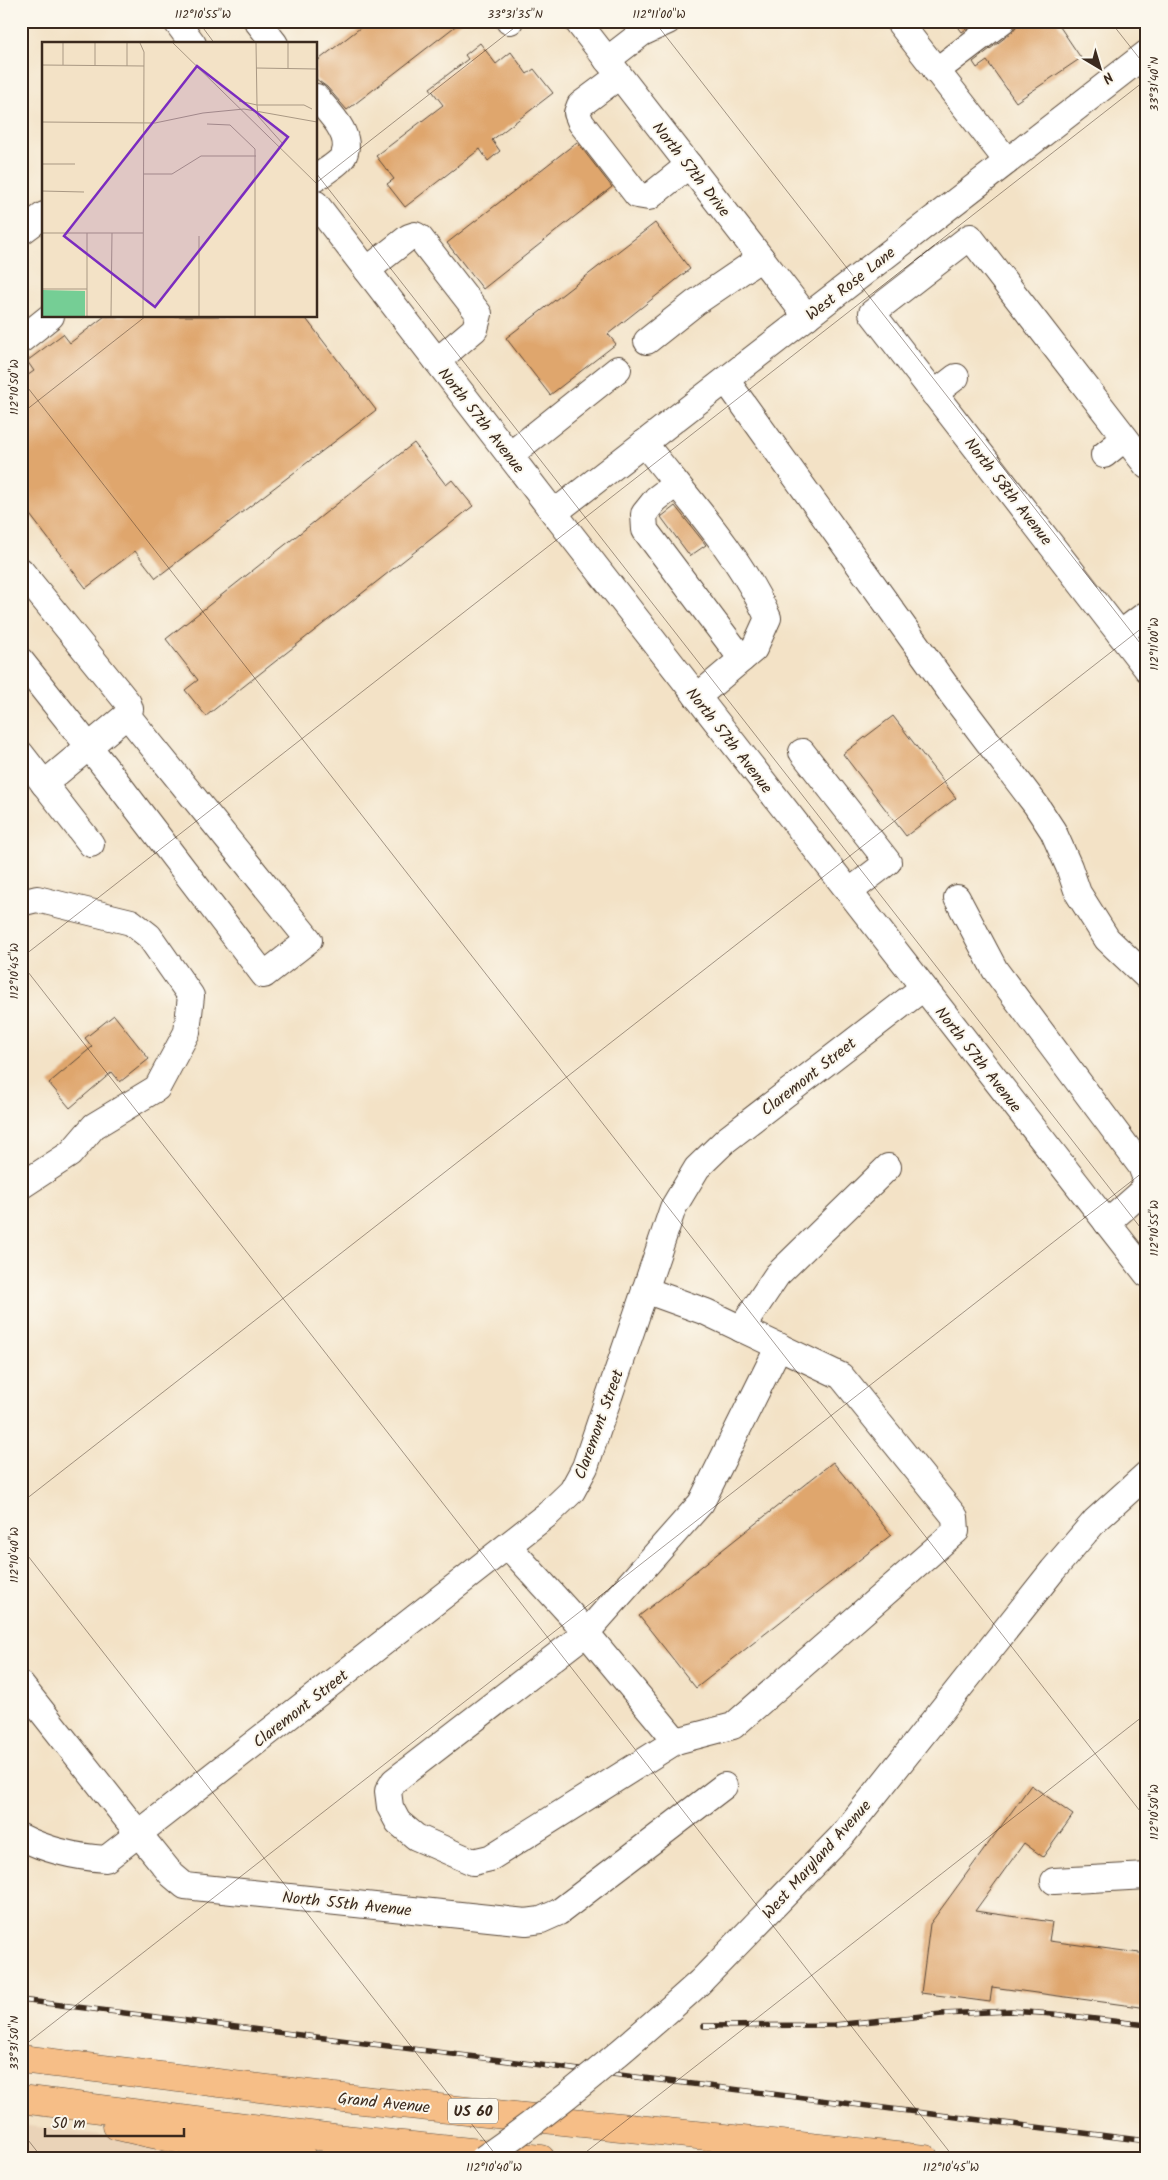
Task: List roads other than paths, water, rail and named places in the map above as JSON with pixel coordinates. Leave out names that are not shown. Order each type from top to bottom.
[{"type":"highway","name":"Grand Avenue","points":[[21,2059],[334,2096],[926,2159]]},
{"type":"highway","points":[[21,2100],[220,2154],[303,2159]]},
{"type":"highway","points":[[21,2100],[334,2138],[541,2159]]},
{"type":"street","points":[[176,21],[192,42]]},
{"type":"street","points":[[257,21],[273,42]]},
{"type":"street","name":"North 57th Drive","points":[[577,21],[807,317]]},
{"type":"street","points":[[668,21],[642,33],[580,106],[577,113],[582,123],[637,196],[649,196],[689,165]]},
{"type":"street","points":[[898,21],[1007,161]]},
{"type":"street","points":[[936,71],[1002,21]]},
{"type":"street","name":"West Rose Lane","points":[[554,513],[1147,53]]},
{"type":"street","points":[[318,100],[342,130],[347,141],[344,156],[318,176]]},
{"type":"street","name":"North 57th Avenue","points":[[318,207],[554,513],[1147,1274]]},
{"type":"street","points":[[21,232],[42,216]]},
{"type":"street","points":[[367,270],[415,235],[420,238],[479,314],[475,329],[437,361]]},
{"type":"street","name":"North 58th Avenue","points":[[1125,438],[970,237],[872,313],[1147,669]]},
{"type":"street","points":[[647,341],[695,302],[761,258]]},
{"type":"street","points":[[21,340],[48,318]]},
{"type":"street","points":[[510,455],[618,368]]},
{"type":"street","points":[[934,394],[956,378]]},
{"type":"street","points":[[726,380],[954,697],[1036,805],[1053,831],[1078,893],[1107,939],[1147,977]]},
{"type":"street","points":[[1104,455],[1125,438],[1147,466]]},
{"type":"street","points":[[644,443],[732,556],[757,594],[768,618],[754,649],[697,697]]},
{"type":"street","points":[[676,484],[656,499],[644,514],[645,530],[742,659]]},
{"type":"street","points":[[21,571],[128,703],[130,708],[127,715],[44,784]]},
{"type":"street","points":[[1120,634],[1145,615]]},
{"type":"street","points":[[21,661],[88,748],[110,772],[264,975],[310,940],[127,715]]},
{"type":"street","points":[[802,752],[888,862],[849,892]]},
{"type":"street","points":[[21,754],[91,844]]},
{"type":"street","points":[[957,898],[995,970],[1141,1166],[1146,1179],[1144,1195],[1107,1223]]},
{"type":"street","points":[[21,903],[37,899],[131,922],[149,936],[191,996],[187,1032],[157,1088],[94,1126],[70,1154],[21,1186]]},
{"type":"street","name":"Claremont Street","points":[[21,1837],[37,1845],[79,1857],[106,1859],[548,1514],[572,1491],[585,1467],[673,1208],[698,1168],[726,1140],[923,988]]},
{"type":"street","points":[[741,1329],[777,1274],[888,1168]]},
{"type":"street","points":[[645,1290],[706,1312],[779,1346],[841,1376],[956,1517],[956,1531],[733,1726],[676,1741],[490,1858],[473,1862],[416,1838],[398,1822],[390,1807],[388,1791],[394,1781],[586,1633],[701,1503],[779,1346]]},
{"type":"street","name":"West Maryland Avenue","points":[[483,2159],[536,2121],[640,2036],[700,1982],[832,1847],[1053,1570],[1096,1521],[1147,1474]]},
{"type":"street","points":[[508,1546],[586,1633],[676,1741]]},
{"type":"street","name":"North 55th Avenue","points":[[21,1685],[138,1834],[172,1875],[185,1886],[526,1922],[542,1920],[559,1912],[724,1786]]},
{"type":"street","points":[[1054,1881],[1147,1876]]},
{"type":"railway","points":[[21,2000],[1147,2141]]},
{"type":"railway","points":[[704,2026],[834,2025],[942,2014],[1011,2011],[1147,2025]]}]
